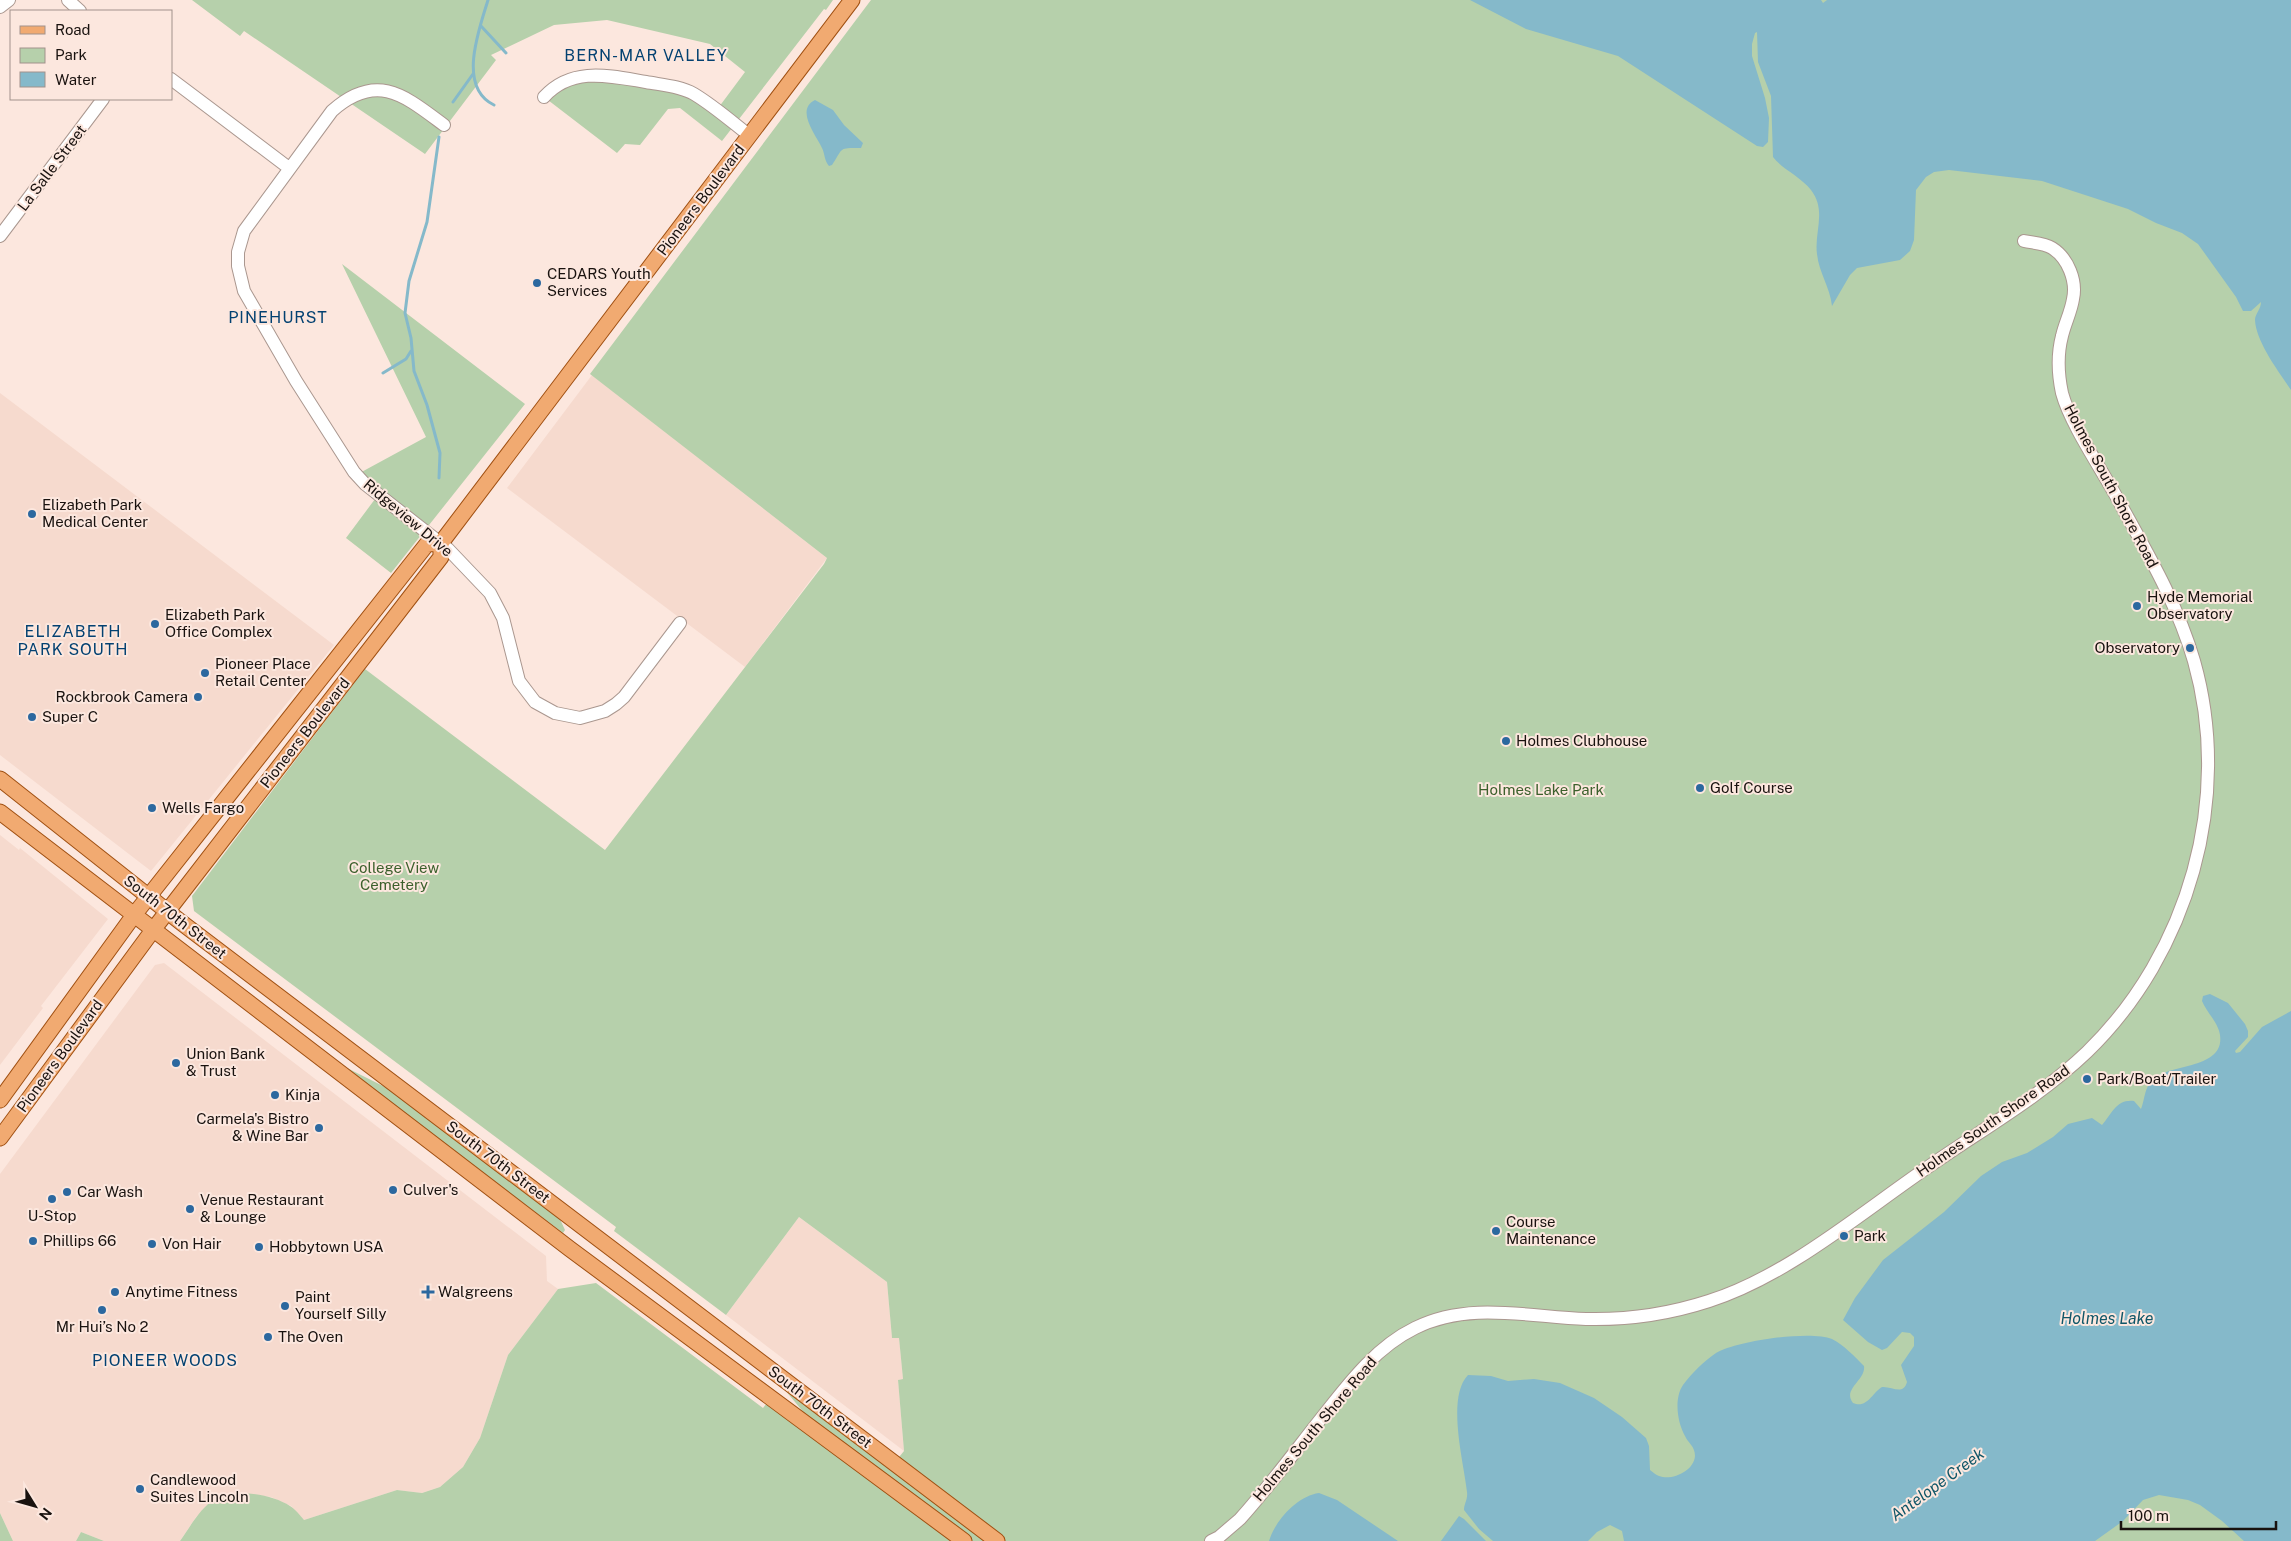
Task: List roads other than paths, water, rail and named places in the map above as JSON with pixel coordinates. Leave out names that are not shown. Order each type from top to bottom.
[{"type":"main road","name":"Pioneers Boulevard","points":[[0,1138],[153,930],[441,557],[441,543],[852,0]]},
{"type":"main road","name":"Pioneers Boulevard","points":[[0,1100],[148,896],[427,544],[441,543]]},
{"type":"main road","name":"South 70th Street","points":[[0,779],[167,912],[997,1541]]},
{"type":"main road","name":"South 70th Street","points":[[0,812],[570,1249],[964,1541]]},
{"type":"street","points":[[0,7],[8,0]]},
{"type":"street","points":[[68,0],[79,10]]},
{"type":"street","points":[[544,96],[552,88],[566,80],[603,74],[675,87],[695,94],[750,136]]},
{"type":"street","points":[[172,80],[289,168]]},
{"type":"street","name":"Ridgeview Drive","points":[[444,125],[409,99],[397,93],[381,90],[365,91],[345,100],[332,111],[252,218],[241,239],[238,266],[244,291],[296,380],[354,472],[365,484],[441,543],[490,593],[497,603],[503,618],[520,681],[535,702],[555,714],[580,718],[605,711],[624,697],[680,623]]},
{"type":"street","name":"La Salle Street","points":[[0,236],[102,100]]},
{"type":"street","name":"Holmes South Shore Road","points":[[1211,1541],[1219,1537],[1240,1519],[1352,1380],[1382,1350],[1400,1336],[1426,1323],[1447,1317],[1486,1312],[1585,1319],[1646,1316],[1711,1300],[1753,1283],[1810,1249],[2054,1080],[2106,1032],[2150,970],[2171,934],[2183,907],[2200,841],[2208,762],[2204,712],[2194,662],[2174,605],[2066,404],[2058,364],[2062,334],[2075,291],[2070,273],[2062,257],[2051,248],[2024,241]]},
{"type":"water","points":[[1470,0],[1821,0],[1823,3],[1827,0],[2291,0],[2291,390],[2259,338],[2255,320],[2261,302],[2251,311],[2243,311],[2236,297],[2198,244],[2182,233],[2128,209],[2042,181],[1949,170],[1934,172],[1926,177],[1916,190],[1914,240],[1910,251],[1900,260],[1857,268],[1850,275],[1832,306],[1817,254],[1819,214],[1816,198],[1807,185],[1773,157],[1771,96],[1758,62],[1757,32],[1752,44],[1752,56],[1769,118],[1768,142],[1763,147],[1757,146],[1618,56],[1526,29]]},
{"type":"water","points":[[815,100],[833,110],[844,125],[863,143],[861,148],[842,150],[832,165],[829,166],[807,116],[809,104]]},
{"type":"water","name":"Holmes Lake","points":[[2210,994],[2228,1003],[2245,1024],[2248,1037],[2235,1051],[2236,1053],[2240,1052],[2262,1027],[2291,1011],[2291,1541],[2244,1541],[2222,1521],[2200,1505],[2188,1500],[2159,1495],[2143,1500],[2123,1521],[2095,1541],[1624,1541],[1622,1531],[1610,1525],[1597,1532],[1588,1541],[1493,1541],[1479,1529],[1464,1510],[1467,1492],[1457,1414],[1458,1399],[1462,1385],[1468,1375],[1491,1376],[1508,1381],[1534,1379],[1560,1383],[1594,1398],[1622,1417],[1646,1438],[1649,1446],[1650,1470],[1658,1476],[1664,1477],[1676,1476],[1687,1470],[1694,1461],[1695,1456],[1693,1447],[1682,1430],[1678,1417],[1678,1396],[1680,1390],[1703,1363],[1716,1353],[1726,1349],[1740,1344],[1791,1336],[1832,1339],[1841,1344],[1864,1366],[1862,1376],[1850,1393],[1853,1403],[1862,1404],[1866,1402],[1882,1387],[1903,1389],[1907,1382],[1901,1365],[1914,1346],[1914,1337],[1910,1333],[1902,1332],[1887,1348],[1882,1350],[1868,1342],[1843,1320],[1855,1298],[1883,1260],[1944,1212],[1981,1176],[2002,1162],[2027,1153],[2053,1137],[2068,1124],[2092,1118],[2102,1125],[2115,1108],[2123,1102],[2134,1101],[2141,1109],[2146,1090],[2152,1080],[2170,1071],[2205,1060],[2214,1054],[2219,1046],[2220,1035],[2217,1026],[2202,1001],[2203,996]]},
{"type":"water","points":[[1319,1493],[1337,1500],[1398,1541],[1269,1541],[1276,1525],[1295,1504],[1311,1495]]},
{"type":"water","points":[[1459,1516],[1464,1519],[1486,1541],[1441,1541]]},
{"type":"waterway","points":[[488,0],[476,42],[473,72],[476,85],[483,97],[494,105]]},
{"type":"waterway","points":[[481,26],[506,53]]},
{"type":"waterway","points":[[453,102],[473,74]]},
{"type":"waterway","points":[[439,137],[427,222],[409,281],[405,313],[411,338],[414,371],[427,405],[440,453],[439,478]]},
{"type":"waterway","points":[[383,373],[406,359],[411,351]]},
{"type":"place","name":"CEDARS Youth Services","points":[[537,283]]},
{"type":"place","name":"Elizabeth Park Medical Center","points":[[32,514]]},
{"type":"place","name":"Hyde Memorial Observatory","points":[[2137,606]]},
{"type":"place","name":"Elizabeth Park Office Complex","points":[[155,624]]},
{"type":"place","name":"Observatory","points":[[2190,648]]},
{"type":"place","name":"Pioneer Place Retail Center","points":[[205,673]]},
{"type":"place","name":"Rockbrook Camera","points":[[198,697]]},
{"type":"place","name":"Super C","points":[[32,717]]},
{"type":"place","name":"Holmes Clubhouse","points":[[1506,741]]},
{"type":"place","name":"Golf Course","points":[[1700,788]]},
{"type":"place","name":"Wells Fargo","points":[[152,808]]},
{"type":"place","name":"Union Bank & Trust","points":[[176,1063]]},
{"type":"place","name":"Park/Boat/Trailer","points":[[2087,1079]]},
{"type":"place","name":"Kinja","points":[[275,1095]]},
{"type":"place","name":"Carmela's Bistro & Wine Bar","points":[[319,1128]]},
{"type":"place","name":"Culver's","points":[[393,1190]]},
{"type":"place","name":"Car Wash","points":[[67,1192]]},
{"type":"place","name":"U-Stop","points":[[52,1199]]},
{"type":"place","name":"Venue Restaurant & Lounge","points":[[190,1209]]},
{"type":"place","name":"Course Maintenance","points":[[1496,1231]]},
{"type":"place","name":"Park","points":[[1844,1236]]},
{"type":"place","name":"Phillips 66","points":[[33,1241]]},
{"type":"place","name":"Von Hair","points":[[152,1244]]},
{"type":"place","name":"Hobbytown USA","points":[[259,1247]]},
{"type":"place","name":"Anytime Fitness","points":[[115,1292]]},
{"type":"place","name":"Walgreens","points":[[428,1292]]},
{"type":"place","name":"Paint Yourself Silly","points":[[285,1306]]},
{"type":"place","name":"Mr Hui’s No 2","points":[[102,1310]]},
{"type":"place","name":"The Oven","points":[[268,1337]]},
{"type":"place","name":"Candlewood Suites Lincoln","points":[[140,1489]]},
{"type":"district","name":"BERN-MAR VALLEY","points":[[646,55]]},
{"type":"district","name":"PINEHURST","points":[[278,317]]},
{"type":"district","name":"ELIZABETH PARK SOUTH","points":[[73,640]]},
{"type":"district","name":"PIONEER WOODS","points":[[165,1360]]},
{"type":"park label","name":"Holmes Lake Park","points":[[1541,790]]},
{"type":"park label","name":"College View Cemetery","points":[[394,876]]},
{"type":"water label","name":"Antelope Creek","points":[[1937,1484]]}]
